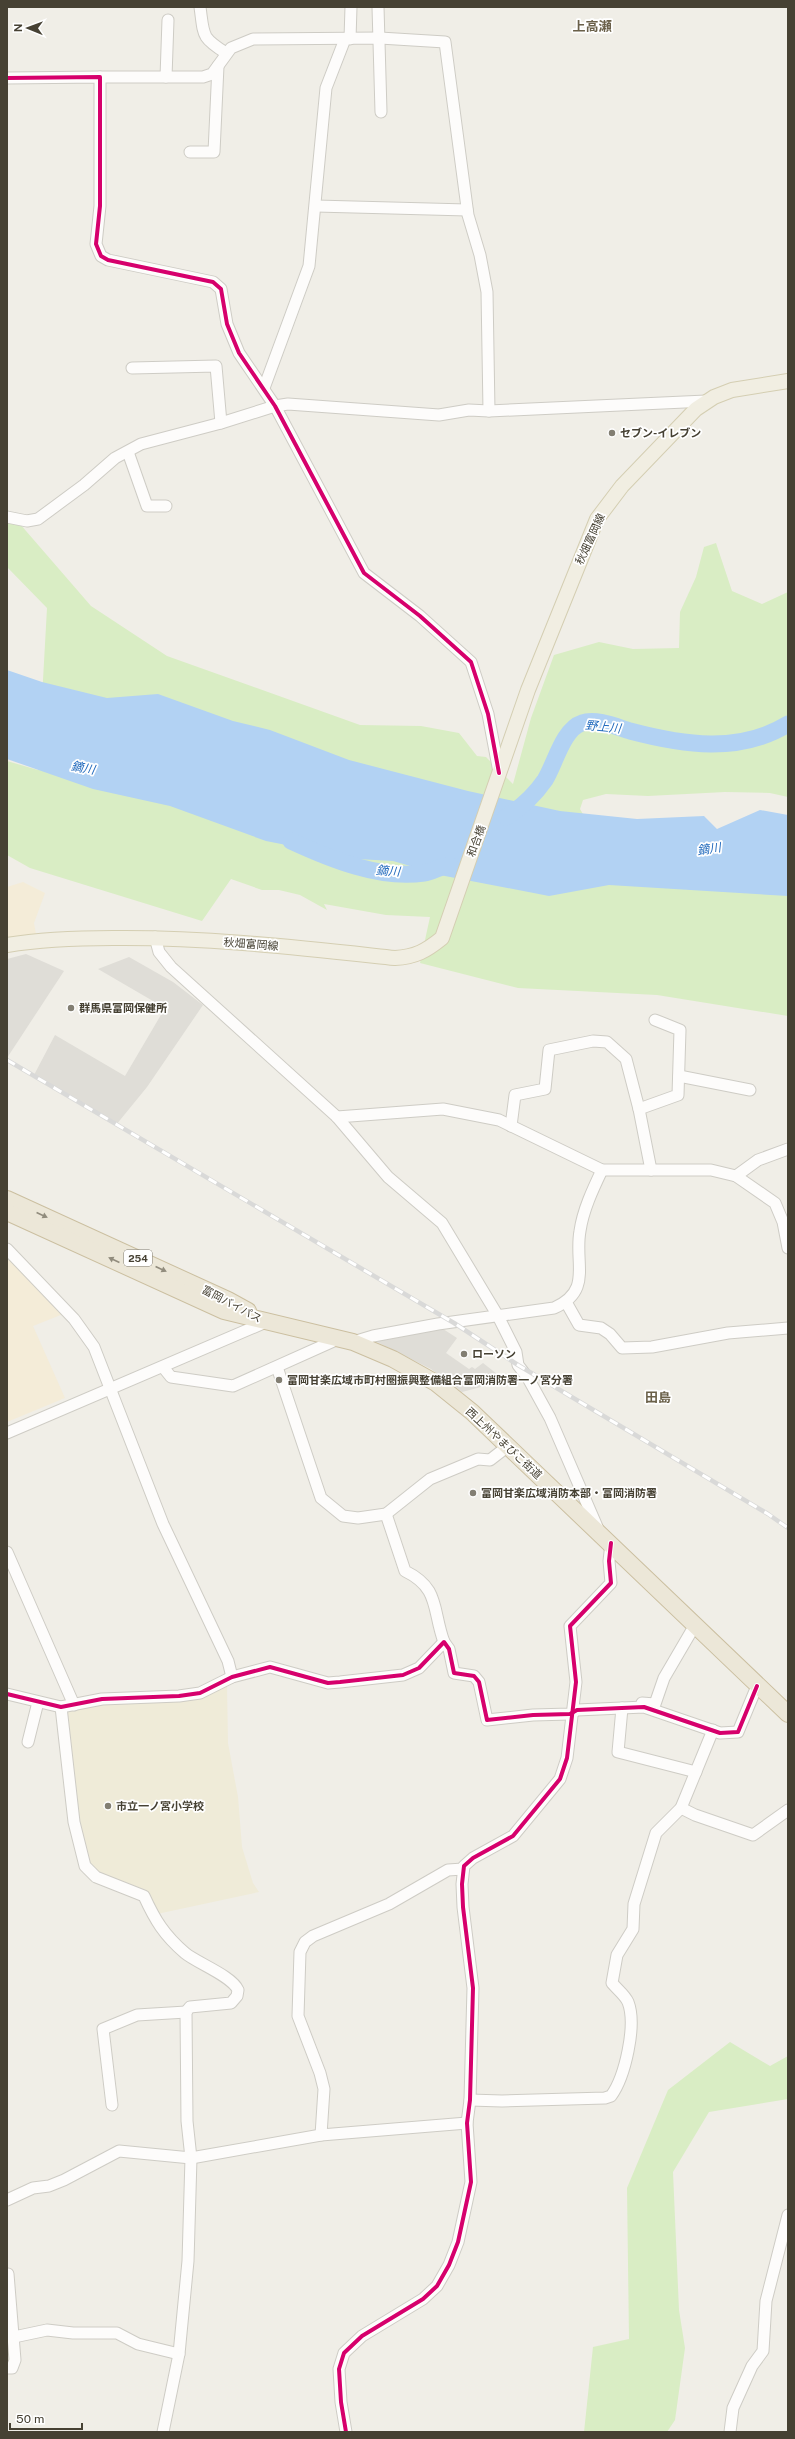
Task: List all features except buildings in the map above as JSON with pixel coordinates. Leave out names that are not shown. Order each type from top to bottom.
[{"type":"highway","name":"富岡バイパス","points":[[7,1199],[228,1300],[266,1322]]},
{"type":"highway","name":"富岡バイパス","points":[[7,1212],[224,1311],[266,1322]]},
{"type":"highway","name":"西上州やまびこ街道","points":[[266,1322],[346,1340],[393,1359],[436,1383],[472,1412],[788,1714]]},
{"type":"main road","name":"秋畑富岡線","points":[[495,788],[528,690],[597,519],[622,486],[696,409],[706,401],[732,390],[788,381]]},
{"type":"main road","name":"和合橋","points":[[457,893],[495,788]]},
{"type":"main road","name":"秋畑富岡線","points":[[7,945],[45,938],[155,937],[279,946],[394,958],[411,957],[427,950],[442,938],[457,893]]},
{"type":"street","points":[[200,7],[203,31],[208,42],[226,53]]},
{"type":"street","points":[[264,388],[309,266],[316,206],[326,88],[331,71],[348,39],[351,7]]},
{"type":"street","points":[[378,7],[381,112]]},
{"type":"street","points":[[166,77],[168,20]]},
{"type":"street","points":[[7,78],[203,78],[212,74],[226,53],[238,44],[253,39],[380,38],[445,42],[467,210],[480,255],[487,292],[489,411]]},
{"type":"street","points":[[190,152],[214,152],[218,66]]},
{"type":"street","points":[[100,77],[100,206],[96,244],[101,256],[108,260],[212,282],[221,289],[227,324],[239,352],[275,406],[364,573],[420,616],[471,662],[488,714],[499,773]]},
{"type":"street","points":[[316,206],[467,210]]},
{"type":"street","points":[[132,368],[216,366],[222,423]]},
{"type":"street","points":[[7,517],[27,521],[38,518],[84,485],[115,458],[141,444],[222,423],[275,406],[288,404],[439,415],[469,410],[489,411],[706,401]]},
{"type":"street","points":[[128,452],[147,506],[166,506]]},
{"type":"street","points":[[155,937],[159,952],[172,967],[337,1117],[388,1177],[442,1223],[498,1316],[516,1352],[518,1365],[528,1378],[550,1418],[606,1539],[609,1561],[611,1582],[570,1626],[576,1682],[570,1714],[567,1758],[560,1778],[513,1836],[473,1858],[463,1869],[463,1907],[473,1988],[470,2100],[467,2123],[471,2182],[458,2242],[450,2265],[438,2286],[423,2299],[362,2336],[344,2353],[339,2369],[340,2402],[346,2432]]},
{"type":"street","points":[[639,1109],[678,1096],[680,1030],[655,1020]]},
{"type":"street","points":[[511,1126],[515,1095],[545,1089],[549,1050],[593,1041],[607,1042],[626,1059],[639,1109],[651,1170]]},
{"type":"street","points":[[679,1076],[750,1090]]},
{"type":"street","points":[[337,1117],[443,1109],[499,1120],[602,1170],[711,1170],[736,1176],[775,1203],[783,1222],[788,1248]]},
{"type":"street","points":[[736,1176],[758,1160],[788,1149]]},
{"type":"street","points":[[163,1367],[171,1377],[232,1386],[277,1366],[346,1340],[438,1324],[554,1308],[566,1302],[579,1284],[579,1231],[602,1170]]},
{"type":"street","points":[[7,1249],[74,1319],[94,1347],[163,1524],[228,1661],[232,1677]]},
{"type":"street","points":[[566,1302],[579,1325],[601,1328],[610,1334],[622,1348],[652,1347],[728,1333],[788,1328]]},
{"type":"street","points":[[7,1433],[111,1390],[266,1322]]},
{"type":"street","points":[[277,1366],[321,1498],[343,1516],[358,1518],[386,1514],[430,1479],[478,1459],[490,1460],[508,1446]]},
{"type":"street","points":[[386,1514],[405,1571],[420,1578],[430,1591],[435,1604],[437,1621],[444,1642],[449,1650],[454,1673],[474,1676],[479,1682],[487,1720],[533,1715],[570,1714],[577,1710],[640,1707],[720,1733],[738,1732],[757,1686]]},
{"type":"street","points":[[7,1552],[74,1704]]},
{"type":"street","points":[[640,1707],[643,1703],[655,1704],[664,1678],[695,1626]]},
{"type":"street","points":[[7,1694],[61,1707],[102,1699],[179,1696],[200,1693],[232,1677],[270,1667],[328,1683],[403,1675],[419,1668],[444,1642]]},
{"type":"street","points":[[28,1742],[38,1702]]},
{"type":"street","points":[[61,1707],[74,1822],[85,1866],[96,1877],[144,1896],[156,1923],[170,1940],[186,1954],[237,1987],[237,1996],[231,2004],[190,2007],[186,2012],[187,2120],[191,2158],[188,2261],[179,2354],[163,2432]]},
{"type":"street","points":[[622,1708],[618,1752],[696,1772]]},
{"type":"street","points":[[470,2100],[502,2101],[604,2098],[611,2096],[616,2090],[627,2059],[630,2011],[628,2000],[612,1983],[612,1974],[617,1955],[633,1929],[634,1904],[656,1833],[681,1808],[713,1730]]},
{"type":"street","points":[[681,1808],[753,1836],[788,1810]]},
{"type":"street","points":[[321,2135],[324,2089],[320,2073],[298,2016],[300,1952],[305,1942],[313,1936],[390,1904],[448,1870],[463,1869]]},
{"type":"street","points":[[112,2105],[103,2029],[137,2015],[186,2012]]},
{"type":"street","points":[[7,2200],[33,2188],[49,2186],[64,2180],[119,2150],[191,2158],[321,2135],[467,2123]]},
{"type":"street","points":[[730,2432],[733,2408],[752,2366],[763,2351],[766,2301],[788,2215]]},
{"type":"street","points":[[7,2368],[12,2368],[15,2360],[8,2274]]},
{"type":"street","points":[[14,2337],[47,2330],[73,2333],[117,2333],[138,2344],[179,2354]]},
{"type":"shaded area","points":[[23,882],[45,893],[34,923],[36,934],[7,938],[7,887]]},
{"type":"shaded area","points":[[26,954],[64,971],[7,1058],[7,959]]},
{"type":"shaded area","points":[[129,957],[173,982],[203,1005],[147,1087],[116,1125],[34,1075],[55,1035],[125,1076],[165,1008],[98,969]]},
{"type":"shaded area","points":[[7,1251],[63,1314],[33,1326],[65,1398],[7,1422]]},
{"type":"shaded area","points":[[440,1327],[457,1338],[446,1353],[469,1369],[472,1367],[475,1369],[483,1363],[497,1374],[500,1382],[462,1392],[431,1369],[371,1339]]},
{"type":"shaded area","points":[[227,1685],[228,1743],[238,1797],[242,1847],[253,1883],[259,1892],[157,1914],[146,1890],[98,1872],[89,1862],[77,1821],[66,1714],[71,1708]]},
{"type":"green space","points":[[7,509],[91,606],[167,656],[360,725],[421,726],[459,733],[477,756],[486,757],[513,784],[531,718],[554,655],[599,642],[633,649],[679,648],[680,612],[696,577],[704,547],[716,543],[732,591],[762,604],[788,592],[788,797],[770,793],[725,792],[648,796],[606,794],[583,800],[580,809],[584,816],[788,836],[788,1016],[657,995],[518,988],[420,963],[430,917],[386,915],[324,904],[327,910],[300,895],[279,890],[262,890],[231,879],[202,921],[30,868],[7,855],[7,761],[38,770],[47,608],[7,567]]},
{"type":"green space","points":[[730,2042],[770,2066],[788,2056],[788,2099],[709,2112],[673,2172],[679,2310],[685,2348],[675,2420],[667,2432],[584,2432],[593,2347],[629,2339],[627,2188],[668,2090]]},
{"type":"water","points":[[7,670],[42,682],[107,698],[158,694],[233,721],[270,730],[349,760],[468,791],[560,811],[637,819],[704,816],[717,829],[760,810],[788,815],[788,896],[609,885],[549,896],[445,876],[393,861],[357,859],[266,841],[170,806],[93,789],[7,759]]},
{"type":"waterway","name":"野上川","points":[[506,817],[537,791],[549,773],[565,739],[575,727],[582,723],[600,722],[650,736],[690,743],[710,744],[750,740],[788,724]]},
{"type":"waterway","name":"鏑川","points":[[291,841],[322,855],[373,871],[408,874],[424,873],[450,865]]},
{"type":"railway","points":[[7,1060],[454,1323],[518,1365],[768,1514],[788,1528]]},
{"type":"cycle path","points":[[7,78],[100,77],[100,206],[96,244],[101,256],[108,260],[213,282],[221,289],[227,324],[239,353],[275,406],[364,573],[420,616],[471,662],[488,714],[499,773]]},
{"type":"cycle path","points":[[346,2432],[341,2402],[339,2369],[344,2353],[362,2336],[423,2299],[437,2286],[449,2265],[458,2242],[471,2182],[467,2123],[470,2100],[473,1988],[463,1907],[462,1884],[464,1866],[473,1858],[513,1836],[560,1779],[567,1758],[576,1682],[570,1626],[611,1583],[609,1561],[611,1543]]},
{"type":"cycle path","points":[[7,1694],[61,1707],[102,1699],[179,1696],[200,1693],[232,1677],[270,1667],[328,1683],[403,1675],[419,1668],[444,1642],[449,1649],[454,1673],[474,1676],[479,1682],[487,1720],[533,1715],[570,1714],[577,1710],[644,1707],[720,1733],[738,1732],[757,1686]]},
{"type":"place","name":"セブン-イレブン","points":[[612,433]]},
{"type":"place","name":"群馬県富岡保健所","points":[[71,1008]]},
{"type":"place","name":"ローソン","points":[[464,1354]]},
{"type":"place","name":"富岡甘楽広域市町村圏振興整備組合富岡消防署一ノ宮分署","points":[[279,1380]]},
{"type":"place","name":"富岡甘楽広域消防本部・富岡消防署","points":[[473,1493]]},
{"type":"place","name":"市立一ノ宮小学校","points":[[108,1806]]},
{"type":"district","name":"上高瀬","points":[[592,26]]},
{"type":"district","name":"田島","points":[[658,1397]]}]
